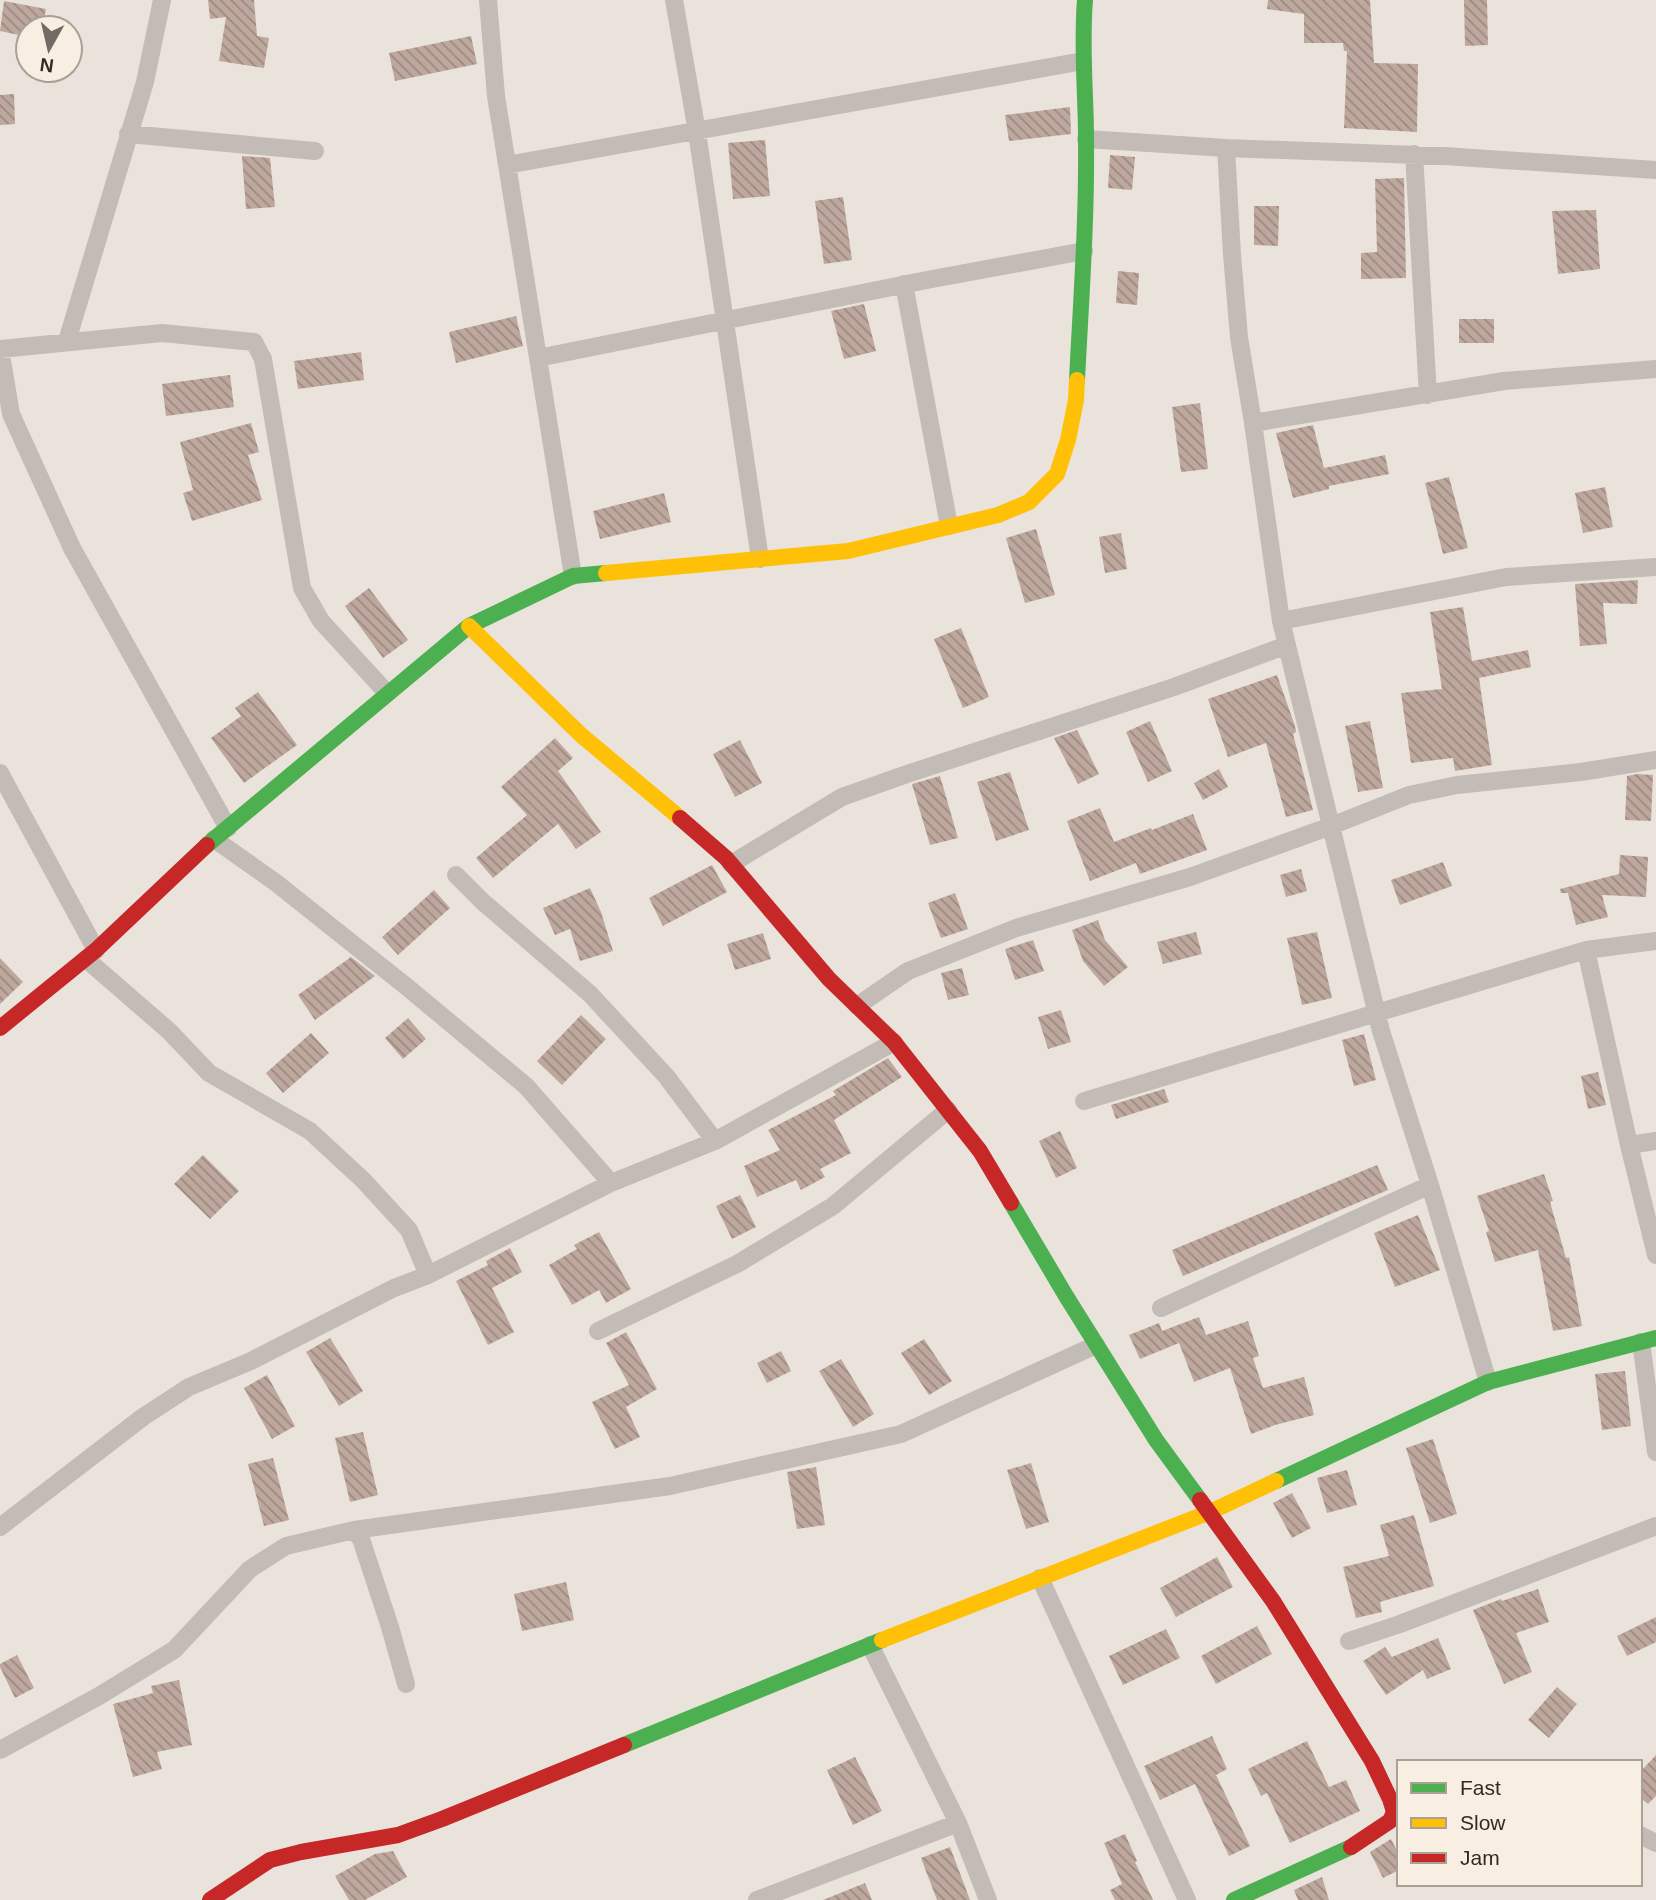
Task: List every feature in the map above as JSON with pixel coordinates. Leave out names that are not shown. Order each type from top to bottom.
[{"type":"street","points":[[67,341],[145,82],[162,0]]},
{"type":"street","points":[[488,0],[496,96],[573,576]]},
{"type":"street","points":[[674,0],[726,320],[760,559]]},
{"type":"street","points":[[0,1028],[91,955],[221,833],[469,626],[573,576],[848,551],[998,515],[1029,502],[1057,474],[1068,440],[1076,400],[1084,251],[1084,0]]},
{"type":"street","points":[[508,165],[1083,61]]},
{"type":"street","points":[[128,134],[315,151]]},
{"type":"street","points":[[1086,139],[1656,170]]},
{"type":"street","points":[[1226,148],[1239,337],[1281,621],[1376,1012],[1488,1382]]},
{"type":"street","points":[[1413,155],[1428,394]]},
{"type":"street","points":[[538,358],[904,284],[1084,251]]},
{"type":"street","points":[[904,284],[949,527]]},
{"type":"street","points":[[387,693],[321,621],[302,588],[263,359],[254,342],[162,333],[0,349],[11,414],[72,548],[221,833],[275,882],[526,1086],[611,1183]]},
{"type":"street","points":[[1253,424],[1504,381],[1656,369]]},
{"type":"street","points":[[1281,621],[1506,577],[1656,567]]},
{"type":"street","points":[[469,626],[581,735],[731,864],[829,979],[894,1042],[980,1151],[1156,1440],[1273,1601],[1372,1761],[1394,1811],[1390,1821],[1347,1850],[1234,1900]]},
{"type":"street","points":[[731,864],[842,797],[1174,687],[1287,645]]},
{"type":"street","points":[[857,1006],[908,971],[1016,928],[1190,877],[1409,795],[1457,785],[1581,772],[1656,760]]},
{"type":"street","points":[[0,773],[91,955],[209,1073],[310,1131],[363,1180],[409,1230],[428,1275]]},
{"type":"street","points":[[456,874],[484,902],[590,993],[666,1076],[715,1141]]},
{"type":"street","points":[[1084,1101],[1586,950],[1656,941]]},
{"type":"street","points":[[1586,950],[1656,1255]]},
{"type":"street","points":[[0,1527],[143,1417],[189,1387],[251,1361],[611,1183],[715,1141],[894,1042]]},
{"type":"street","points":[[598,1331],[737,1265],[833,1206],[948,1110]]},
{"type":"street","points":[[1629,1145],[1656,1141]]},
{"type":"street","points":[[1161,1308],[1430,1185]]},
{"type":"street","points":[[209,1900],[232,1894],[270,1860],[398,1835],[442,1819],[870,1645],[1210,1511],[1488,1382],[1649,1340],[1656,1452]]},
{"type":"street","points":[[0,1750],[99,1696],[174,1650],[250,1569],[286,1546],[354,1530],[670,1486],[901,1434],[1097,1345]]},
{"type":"street","points":[[1349,1641],[1656,1526]]},
{"type":"street","points":[[354,1530],[360,1539],[390,1627],[405,1684]]},
{"type":"street","points":[[1040,1578],[1187,1900]]},
{"type":"street","points":[[870,1645],[958,1823],[988,1900]]},
{"type":"street","points":[[757,1900],[958,1823]]},
{"type":"building","points":[[208,0],[254,0],[257,36],[269,38],[264,68],[219,61],[226,17],[210,19]]},
{"type":"building","points":[[1268,0],[1370,0],[1374,63],[1418,64],[1417,132],[1344,128],[1347,51],[1344,51],[1343,43],[1304,43],[1304,14],[1267,9]]},
{"type":"building","points":[[1464,0],[1487,0],[1488,45],[1465,46]]},
{"type":"building","points":[[4,1],[46,9],[45,14],[14,14],[14,34],[0,31]]},
{"type":"building","points":[[471,36],[477,64],[395,81],[389,53]]},
{"type":"building","points":[[14,94],[15,124],[0,125],[0,95]]},
{"type":"building","points":[[1070,107],[1071,134],[1009,141],[1005,115]]},
{"type":"building","points":[[765,140],[770,196],[733,199],[728,143]]},
{"type":"building","points":[[1110,155],[1135,157],[1132,190],[1108,188]]},
{"type":"building","points":[[242,156],[270,158],[275,207],[246,209]]},
{"type":"building","points":[[1404,178],[1406,278],[1361,279],[1361,253],[1377,252],[1375,179]]},
{"type":"building","points":[[843,197],[852,260],[824,264],[815,201]]},
{"type":"building","points":[[1254,206],[1279,206],[1278,246],[1254,245]]},
{"type":"building","points":[[1596,210],[1600,269],[1558,274],[1552,211]]},
{"type":"building","points":[[1118,271],[1139,273],[1137,305],[1116,303]]},
{"type":"building","points":[[864,304],[876,351],[844,359],[831,311]]},
{"type":"building","points":[[516,316],[523,346],[456,363],[449,332]]},
{"type":"building","points":[[1459,319],[1494,319],[1494,343],[1459,343]]},
{"type":"building","points":[[361,352],[364,380],[298,389],[294,361]]},
{"type":"building","points":[[230,375],[234,407],[166,416],[162,384]]},
{"type":"building","points":[[1200,403],[1208,469],[1181,472],[1172,407]]},
{"type":"building","points":[[251,423],[259,452],[248,455],[262,500],[192,521],[183,493],[193,490],[180,442]]},
{"type":"building","points":[[1313,425],[1324,468],[1385,455],[1389,474],[1329,486],[1329,489],[1293,498],[1276,433]]},
{"type":"building","points":[[1449,477],[1468,548],[1443,554],[1425,483]]},
{"type":"building","points":[[1605,487],[1613,527],[1583,533],[1575,493]]},
{"type":"building","points":[[664,493],[671,522],[600,539],[593,511]]},
{"type":"building","points":[[1036,529],[1055,595],[1025,603],[1006,538]]},
{"type":"building","points":[[1121,533],[1127,569],[1105,573],[1099,537]]},
{"type":"building","points":[[1638,580],[1637,604],[1603,603],[1607,644],[1580,646],[1575,584]]},
{"type":"building","points":[[369,588],[408,640],[383,658],[345,606]]},
{"type":"building","points":[[1463,607],[1472,661],[1528,650],[1531,667],[1479,678],[1492,765],[1455,771],[1453,758],[1411,763],[1401,693],[1442,689],[1430,612]]},
{"type":"building","points":[[961,628],[989,697],[963,708],[934,639]]},
{"type":"building","points":[[1277,675],[1295,726],[1296,732],[1293,734],[1313,810],[1286,817],[1266,743],[1228,757],[1208,699]]},
{"type":"building","points":[[258,692],[297,745],[244,783],[211,738],[241,716],[235,708]]},
{"type":"building","points":[[1150,721],[1172,771],[1148,782],[1126,732]]},
{"type":"building","points":[[1370,721],[1383,788],[1358,792],[1345,726]]},
{"type":"building","points":[[1077,730],[1099,774],[1078,784],[1054,738]]},
{"type":"building","points":[[555,738],[573,758],[558,771],[601,832],[576,849],[558,824],[493,878],[476,858],[527,815],[501,787]]},
{"type":"building","points":[[740,740],[762,783],[735,797],[713,754]]},
{"type":"building","points":[[1219,769],[1228,787],[1203,800],[1194,783]]},
{"type":"building","points":[[1010,772],[1029,830],[996,841],[977,782]]},
{"type":"building","points":[[1653,775],[1651,821],[1625,820],[1627,776]]},
{"type":"building","points":[[940,776],[958,838],[930,845],[912,784]]},
{"type":"building","points":[[1100,808],[1114,842],[1193,814],[1207,850],[1140,874],[1136,863],[1090,881],[1067,821]]},
{"type":"building","points":[[1620,855],[1648,857],[1646,897],[1602,895],[1608,917],[1576,925],[1568,893],[1561,893],[1560,889],[1619,874]]},
{"type":"building","points":[[1443,862],[1452,886],[1400,905],[1391,880]]},
{"type":"building","points":[[712,865],[727,892],[663,926],[649,898]]},
{"type":"building","points":[[1301,869],[1307,891],[1286,897],[1280,875]]},
{"type":"building","points":[[590,888],[601,912],[613,951],[580,961],[570,929],[555,935],[543,908]]},
{"type":"building","points":[[434,890],[450,908],[398,955],[382,937]]},
{"type":"building","points":[[955,893],[968,929],[941,938],[928,903]]},
{"type":"building","points":[[1098,920],[1105,940],[1128,967],[1104,986],[1083,961],[1072,930]]},
{"type":"building","points":[[1196,932],[1202,954],[1163,964],[1157,942]]},
{"type":"building","points":[[1317,932],[1332,998],[1302,1005],[1287,938]]},
{"type":"building","points":[[763,933],[771,959],[735,970],[727,944]]},
{"type":"building","points":[[1033,940],[1044,971],[1015,980],[1005,949]]},
{"type":"building","points":[[351,957],[375,976],[315,1020],[298,995]]},
{"type":"building","points":[[0,958],[23,982],[0,1004]]},
{"type":"building","points":[[962,968],[969,995],[948,1000],[941,973]]},
{"type":"building","points":[[1061,1010],[1071,1042],[1048,1049],[1038,1017]]},
{"type":"building","points":[[581,1015],[606,1039],[562,1085],[537,1061]]},
{"type":"building","points":[[408,1018],[426,1039],[403,1059],[385,1038]]},
{"type":"building","points":[[311,1033],[329,1053],[283,1093],[266,1073]]},
{"type":"building","points":[[1364,1034],[1376,1080],[1354,1086],[1342,1040]]},
{"type":"building","points":[[888,1058],[902,1077],[834,1120],[851,1153],[820,1169],[825,1177],[801,1190],[796,1180],[757,1197],[744,1166],[780,1150],[768,1130],[836,1095],[833,1091]]},
{"type":"building","points":[[1598,1072],[1606,1105],[1588,1109],[1581,1076]]},
{"type":"building","points":[[1164,1089],[1169,1102],[1116,1119],[1111,1105]]},
{"type":"building","points":[[1060,1131],[1077,1168],[1056,1178],[1039,1141]]},
{"type":"building","points":[[203,1155],[239,1191],[210,1219],[174,1184]]},
{"type":"building","points":[[1377,1165],[1388,1190],[1183,1276],[1172,1250]]},
{"type":"building","points":[[1544,1174],[1566,1258],[1569,1257],[1582,1326],[1553,1331],[1538,1250],[1495,1262],[1486,1232],[1489,1231],[1477,1196]]},
{"type":"building","points":[[740,1195],[756,1227],[732,1239],[716,1206]]},
{"type":"building","points":[[1418,1215],[1440,1270],[1395,1287],[1374,1233]]},
{"type":"building","points":[[599,1232],[631,1289],[606,1303],[599,1290],[572,1305],[549,1265],[577,1249],[574,1245]]},
{"type":"building","points":[[510,1248],[522,1272],[492,1288],[514,1332],[488,1345],[456,1281],[488,1265],[486,1261]]},
{"type":"building","points":[[1199,1317],[1206,1335],[1248,1321],[1259,1356],[1253,1358],[1263,1388],[1304,1377],[1314,1415],[1251,1434],[1230,1368],[1194,1382],[1179,1343],[1140,1359],[1129,1335],[1159,1323],[1162,1331]]},
{"type":"building","points":[[626,1332],[657,1389],[626,1407],[640,1437],[615,1449],[592,1402],[629,1385],[606,1343]]},
{"type":"building","points":[[330,1338],[363,1391],[339,1406],[306,1352]]},
{"type":"building","points":[[924,1339],[952,1381],[929,1395],[901,1353]]},
{"type":"building","points":[[781,1351],[791,1371],[767,1383],[757,1363]]},
{"type":"building","points":[[841,1359],[874,1414],[853,1427],[819,1371]]},
{"type":"building","points":[[1625,1371],[1631,1426],[1602,1430],[1595,1374]]},
{"type":"building","points":[[267,1375],[295,1426],[272,1439],[244,1388]]},
{"type":"building","points":[[363,1432],[378,1495],[350,1502],[335,1438]]},
{"type":"building","points":[[1433,1439],[1457,1514],[1430,1523],[1406,1448]]},
{"type":"building","points":[[273,1458],[289,1520],[264,1526],[248,1464]]},
{"type":"building","points":[[1031,1463],[1049,1522],[1026,1529],[1007,1470]]},
{"type":"building","points":[[816,1467],[825,1525],[797,1529],[787,1472]]},
{"type":"building","points":[[1347,1470],[1357,1505],[1327,1513],[1317,1478]]},
{"type":"building","points":[[1292,1493],[1311,1528],[1292,1538],[1273,1503]]},
{"type":"building","points":[[1414,1515],[1434,1586],[1380,1602],[1382,1612],[1356,1618],[1343,1567],[1389,1556],[1380,1525]]},
{"type":"building","points":[[1217,1557],[1233,1587],[1176,1617],[1160,1588]]},
{"type":"building","points":[[566,1582],[574,1620],[522,1631],[514,1594]]},
{"type":"building","points":[[1538,1589],[1549,1622],[1516,1633],[1532,1672],[1504,1684],[1473,1610]]},
{"type":"building","points":[[1656,1617],[1656,1642],[1627,1656],[1617,1636]]},
{"type":"building","points":[[1257,1626],[1272,1654],[1216,1684],[1201,1656]]},
{"type":"building","points":[[1166,1629],[1180,1658],[1123,1685],[1109,1656]]},
{"type":"building","points":[[1438,1638],[1451,1669],[1427,1679],[1423,1670],[1386,1695],[1363,1661],[1385,1647],[1392,1657]]},
{"type":"building","points":[[17,1655],[34,1688],[15,1698],[0,1664]]},
{"type":"building","points":[[179,1680],[192,1745],[157,1752],[162,1769],[133,1777],[113,1704],[153,1693],[151,1686]]},
{"type":"building","points":[[1557,1687],[1577,1704],[1549,1738],[1528,1720]]},
{"type":"building","points":[[1212,1736],[1227,1769],[1216,1775],[1250,1846],[1229,1856],[1195,1784],[1160,1800],[1144,1766]]},
{"type":"building","points":[[1307,1741],[1329,1787],[1346,1780],[1360,1811],[1290,1843],[1267,1793],[1261,1796],[1248,1769]]},
{"type":"building","points":[[1656,1755],[1656,1796],[1648,1804],[1642,1799],[1642,1770]]},
{"type":"building","points":[[855,1757],[882,1811],[853,1825],[827,1770]]},
{"type":"building","points":[[1125,1834],[1153,1900],[1115,1900],[1110,1890],[1122,1884],[1104,1843]]},
{"type":"building","points":[[1391,1839],[1397,1851],[1397,1871],[1383,1878],[1370,1852]]},
{"type":"building","points":[[950,1847],[970,1900],[937,1900],[921,1858]]},
{"type":"building","points":[[393,1851],[407,1877],[365,1900],[349,1900],[335,1876],[375,1854]]},
{"type":"building","points":[[1322,1877],[1329,1900],[1298,1900],[1294,1890]]},
{"type":"building","points":[[865,1883],[872,1900],[823,1900]]},
{"type":"traffic: fast","points":[[1077,380],[1086,200],[1083,35],[1085,0]]},
{"type":"traffic: fast","points":[[207,845],[469,626],[573,576],[606,573]]},
{"type":"traffic: fast","points":[[1011,1203],[1156,1440],[1200,1500]]},
{"type":"traffic: fast","points":[[1276,1481],[1488,1382],[1656,1338]]},
{"type":"traffic: fast","points":[[624,1745],[882,1640]]},
{"type":"traffic: fast","points":[[1234,1900],[1351,1847]]},
{"type":"traffic: slow","points":[[606,573],[848,551],[998,515],[1029,502],[1057,474],[1068,440],[1077,380]]},
{"type":"traffic: slow","points":[[469,626],[581,735],[680,818]]},
{"type":"traffic: slow","points":[[882,1640],[1210,1512],[1276,1481]]},
{"type":"traffic: jam","points":[[680,818],[726,858],[829,979],[894,1042],[980,1151],[1011,1203]]},
{"type":"traffic: jam","points":[[0,1028],[96,950],[207,845]]},
{"type":"traffic: jam","points":[[1200,1500],[1273,1601],[1372,1761],[1390,1799],[1394,1812],[1390,1821],[1351,1847]]},
{"type":"traffic: jam","points":[[210,1900],[270,1860],[398,1835],[624,1745]]}]
